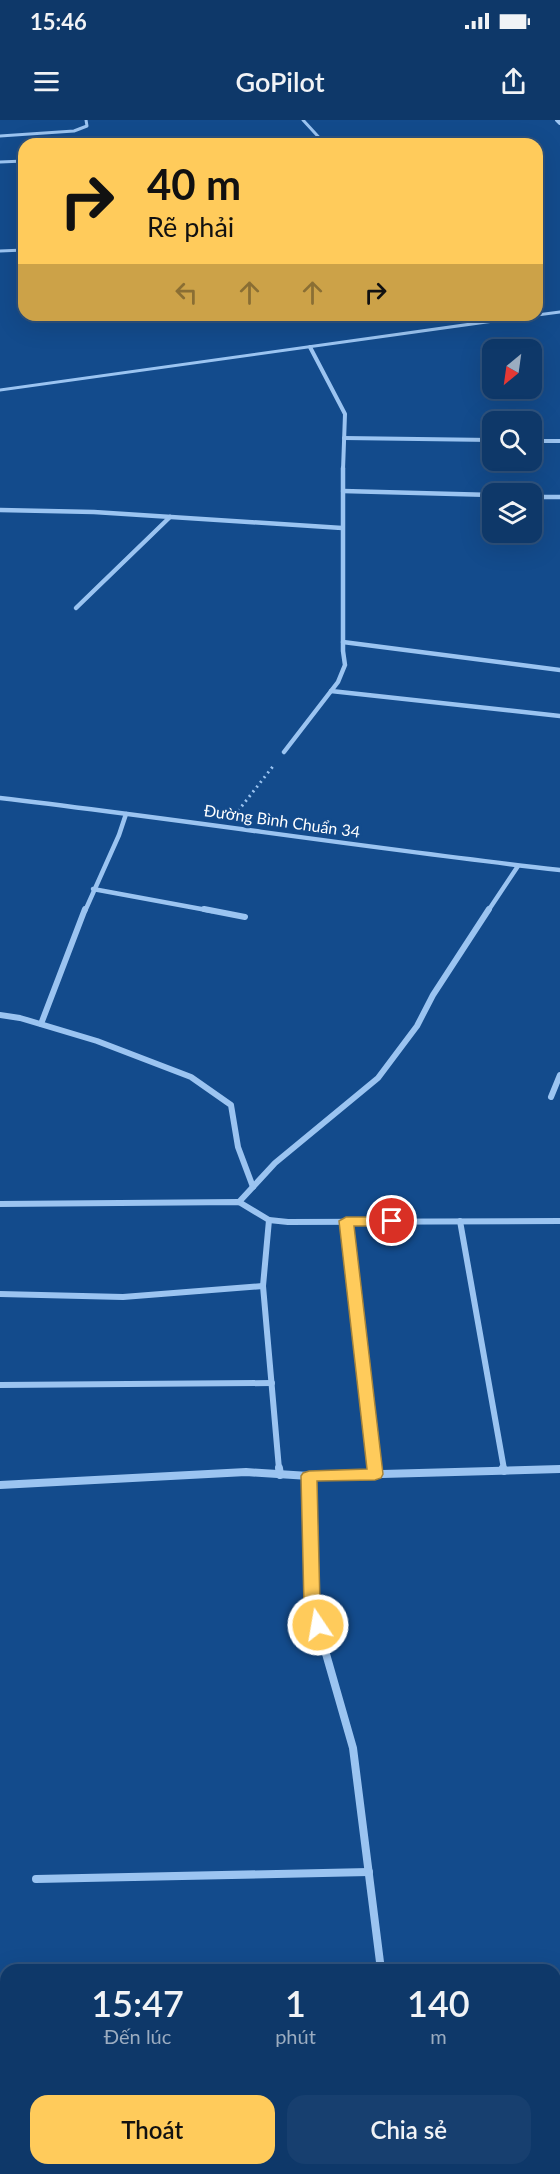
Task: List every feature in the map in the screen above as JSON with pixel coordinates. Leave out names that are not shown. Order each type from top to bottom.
[{"type":"street","points":[[284,752],[331,691],[345,666],[342,528],[345,414],[310,347]]},
{"type":"street","points":[[344,438],[482,440]]},
{"type":"street","points":[[542,441],[560,441]]},
{"type":"street","points":[[344,491],[482,495]]},
{"type":"street","points":[[542,496],[560,497]]},
{"type":"street","points":[[0,510],[342,528]]},
{"type":"street","points":[[76,608],[170,518]]},
{"type":"street","points":[[343,642],[560,670]]},
{"type":"street","points":[[331,691],[560,716]]},
{"type":"street","name":"Đường Bình Chuẩn 34","points":[[0,798],[226,826],[433,856],[560,870]]},
{"type":"street","points":[[41,1024],[93,889],[119,835],[126,814]]},
{"type":"street","points":[[238,1202],[275,1163],[378,1078],[417,1026],[433,995],[518,866]]},
{"type":"street","points":[[93,889],[245,916]]},
{"type":"street","points":[[0,1014],[97,1041],[190,1077],[231,1105],[238,1147],[253,1187]]},
{"type":"street","points":[[551,1096],[560,1075]]},
{"type":"street","points":[[0,1204],[238,1202],[269,1221],[560,1221]]},
{"type":"street","points":[[269,1221],[263,1286],[280,1475]]},
{"type":"street","points":[[346,1221],[375,1474]]},
{"type":"street","points":[[460,1221],[504,1471]]},
{"type":"street","points":[[0,1294],[123,1297],[263,1286]]},
{"type":"street","points":[[0,1385],[272,1383]]},
{"type":"street","points":[[0,1485],[246,1472],[309,1476],[560,1469]]},
{"type":"street","points":[[309,1476],[312,1605],[353,1749],[380,1964]]},
{"type":"street","points":[[36,1879],[369,1872]]},
{"type":"lane","points":[[0,136],[74,131],[87,126],[86,120]]},
{"type":"lane","points":[[303,120],[320,138]]},
{"type":"lane","points":[[0,162],[18,161]]},
{"type":"lane","points":[[0,251],[18,250]]},
{"type":"lane","points":[[543,314],[560,312]]},
{"type":"lane","points":[[0,390],[494,321]]},
{"type":"path","points":[[226,826],[284,752]]},
{"type":"route","points":[[318,1625],[312,1605],[309,1476],[375,1474],[346,1221],[392,1221]]}]
